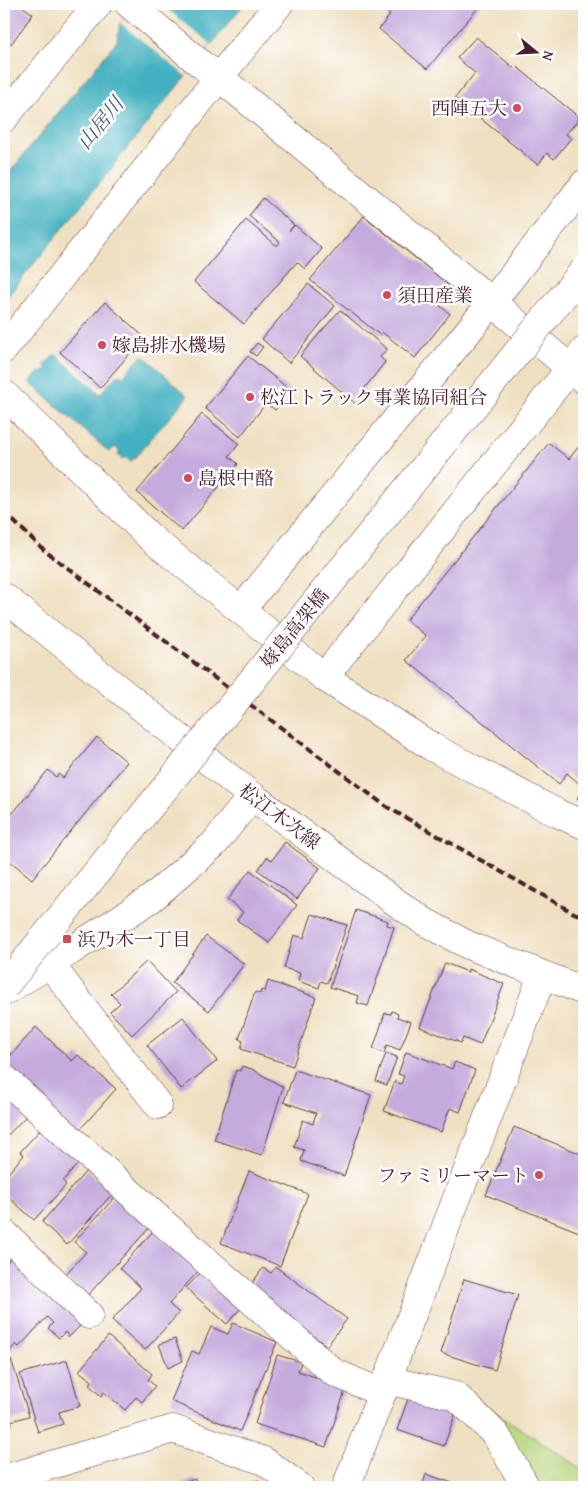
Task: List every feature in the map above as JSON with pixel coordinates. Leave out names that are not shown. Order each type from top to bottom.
[{"type":"street","points":[[4,118],[98,4]]},
{"type":"street","points":[[4,349],[210,71],[279,4]]},
{"type":"street","points":[[133,7],[492,302],[580,366],[324,677]]},
{"type":"street","points":[[241,610],[492,302],[584,184]]},
{"type":"street","name":"嫁島高架橋","points":[[4,987],[584,270]]},
{"type":"street","points":[[4,394],[152,540],[324,677],[432,747],[557,813],[584,825]]},
{"type":"street","name":"松江木次線","points":[[4,597],[252,796],[425,922],[468,945],[542,976],[584,991]]},
{"type":"street","points":[[4,992],[152,898],[214,844],[252,796]]},
{"type":"street","points":[[50,964],[158,1105]]},
{"type":"street","points":[[346,1487],[542,976]]},
{"type":"street","points":[[4,1078],[160,1220],[333,1372],[384,1386],[456,1396],[496,1435],[526,1487]]},
{"type":"street","points":[[4,1233],[89,1315]]},
{"type":"street","points":[[4,1479],[173,1429],[264,1461],[300,1487]]},
{"type":"green space","points":[[480,1402],[584,1470],[584,1487],[530,1487]]},
{"type":"water","name":"山居川","points":[[143,4],[244,4],[4,301],[4,179],[117,41],[120,23]]},
{"type":"water","name":"嫁島排水機場","points":[[55,354],[100,394],[118,374],[122,377],[143,355],[188,396],[131,462],[125,457],[122,459],[118,455],[120,451],[115,447],[109,452],[29,382],[40,371],[43,373],[47,368],[44,365]]},
{"type":"pier","points":[[143,4],[161,4],[211,44],[186,76],[120,23]]},
{"type":"building","points":[[4,4],[19,4],[33,14],[11,44],[4,39]]},
{"type":"building","points":[[384,4],[481,4],[427,69],[379,29],[390,15],[381,8]]},
{"type":"building","name":"西陣五大","points":[[476,37],[514,68],[516,66],[580,118],[566,134],[571,138],[554,159],[547,153],[538,165],[455,98],[475,73],[457,58]]},
{"type":"building","points":[[263,198],[294,225],[289,231],[295,225],[322,249],[305,269],[297,262],[244,324],[194,282],[246,220],[277,246],[280,242],[249,216]]},
{"type":"building","name":"須田産業","points":[[364,216],[451,287],[438,304],[450,314],[415,358],[382,332],[380,335],[310,280]]},
{"type":"building","points":[[308,284],[335,306],[289,363],[262,339]]},
{"type":"building","name":"嫁島排水機場","points":[[105,302],[144,337],[100,388],[60,352]]},
{"type":"building","points":[[340,310],[387,349],[380,357],[385,362],[364,389],[367,392],[356,404],[300,356]]},
{"type":"building","points":[[257,343],[263,347],[256,356],[250,352]]},
{"type":"building","name":"松江トラック事業協同組合","points":[[248,356],[290,390],[275,410],[266,403],[240,437],[205,408]]},
{"type":"building","name":"島根中酪","points":[[202,414],[239,444],[229,456],[238,464],[182,531],[137,492]]},
{"type":"building","points":[[584,440],[584,781],[581,785],[567,773],[559,784],[406,660],[426,636],[406,620],[549,443],[569,459]]},
{"type":"building","points":[[97,737],[127,762],[32,879],[4,856],[4,824],[48,770],[56,777],[59,774],[63,778]]},
{"type":"building","points":[[584,790],[584,801],[577,798]]},
{"type":"building","points":[[285,842],[320,868],[297,899],[258,870],[267,857],[272,860]]},
{"type":"building","points":[[250,870],[297,905],[269,943],[237,920],[243,912],[227,900]]},
{"type":"building","points":[[356,910],[388,921],[387,925],[394,927],[368,1006],[357,1003],[359,996],[330,987]]},
{"type":"building","points":[[312,914],[347,925],[327,983],[321,981],[319,988],[298,981],[300,973],[284,968],[294,935],[304,938]]},
{"type":"building","points":[[206,936],[244,964],[209,1011],[172,983]]},
{"type":"building","points":[[147,961],[176,992],[132,1035],[110,1012],[120,1003],[111,994]]},
{"type":"building","points":[[445,963],[468,972],[468,969],[504,984],[480,1045],[463,1038],[461,1043],[420,1027]]},
{"type":"building","points":[[268,981],[316,997],[293,1066],[241,1049],[243,1041],[239,1039],[255,992],[260,994],[261,990],[265,991]]},
{"type":"building","points":[[392,1011],[398,1014],[397,1017],[411,1022],[400,1050],[387,1045],[384,1053],[373,1049],[385,1013],[391,1014]]},
{"type":"building","points":[[183,1017],[217,1061],[181,1089],[147,1045]]},
{"type":"building","points":[[36,1027],[72,1061],[78,1055],[116,1089],[75,1135],[4,1069],[4,1063]]},
{"type":"building","points":[[406,1052],[452,1069],[455,1062],[475,1070],[460,1112],[450,1108],[441,1132],[384,1111],[395,1081],[401,1084],[404,1076],[398,1074]]},
{"type":"building","points":[[386,1053],[397,1057],[387,1085],[376,1081]]},
{"type":"building","points":[[242,1066],[252,1069],[283,1087],[262,1155],[214,1140],[236,1070],[240,1071]]},
{"type":"building","points":[[295,1070],[371,1095],[344,1176],[301,1161],[304,1150],[294,1147],[303,1120],[313,1124],[316,1113],[284,1102]]},
{"type":"building","points":[[4,1091],[27,1115],[4,1139]]},
{"type":"building","name":"ファミリーマート","points":[[514,1127],[584,1155],[584,1234],[486,1195]]},
{"type":"building","points":[[41,1129],[79,1163],[63,1181],[66,1185],[34,1220],[4,1193],[4,1178],[24,1155],[20,1152]]},
{"type":"building","points":[[87,1170],[113,1193],[67,1245],[42,1222]]},
{"type":"building","points":[[249,1171],[308,1194],[280,1266],[221,1243]]},
{"type":"building","points":[[116,1196],[150,1227],[87,1296],[64,1276],[86,1252],[74,1242]]},
{"type":"building","points":[[153,1231],[169,1247],[174,1242],[202,1267],[169,1304],[179,1313],[145,1350],[112,1320],[141,1288],[120,1268]]},
{"type":"building","points":[[12,1257],[85,1321],[69,1337],[65,1332],[59,1338],[48,1328],[53,1323],[47,1317],[19,1347],[16,1344],[4,1357],[4,1266]]},
{"type":"building","points":[[207,1266],[246,1302],[227,1324],[186,1288]]},
{"type":"building","points":[[276,1267],[347,1319],[327,1346],[248,1289],[263,1268],[271,1273]]},
{"type":"building","points":[[464,1279],[518,1295],[495,1370],[441,1353]]},
{"type":"building","points":[[233,1323],[277,1342],[240,1431],[171,1401],[192,1351],[199,1354],[211,1327],[228,1334]]},
{"type":"building","points":[[108,1336],[152,1374],[148,1380],[155,1386],[142,1402],[136,1397],[125,1410],[104,1392],[101,1396],[89,1385],[92,1381],[79,1371]]},
{"type":"building","points":[[175,1339],[183,1361],[168,1368],[159,1344]]},
{"type":"building","points":[[277,1355],[301,1362],[298,1371],[346,1388],[326,1447],[255,1424]]},
{"type":"building","points":[[11,1359],[29,1416],[11,1421],[12,1425],[4,1427],[4,1361]]},
{"type":"building","points":[[67,1360],[80,1406],[59,1412],[63,1424],[38,1432],[20,1374]]},
{"type":"building","points":[[410,1393],[457,1409],[444,1446],[397,1430]]},
{"type":"building","points":[[426,1474],[464,1487],[422,1487]]},
{"type":"building","points":[[195,1479],[197,1487],[169,1487]]},
{"type":"building","points":[[258,1480],[261,1487],[236,1487]]},
{"type":"railway","points":[[4,512],[45,551],[387,807],[584,917]]},
{"type":"place","name":"西陣五大","points":[[517,108]]},
{"type":"place","name":"須田産業","points":[[387,295]]},
{"type":"place","name":"嫁島排水機場","points":[[102,345]]},
{"type":"place","name":"松江トラック事業協同組合","points":[[250,397]]},
{"type":"place","name":"島根中酪","points":[[188,478]]},
{"type":"place","name":"浜乃木一丁目","points":[[67,939]]},
{"type":"place","name":"ファミリーマート","points":[[539,1175]]}]
